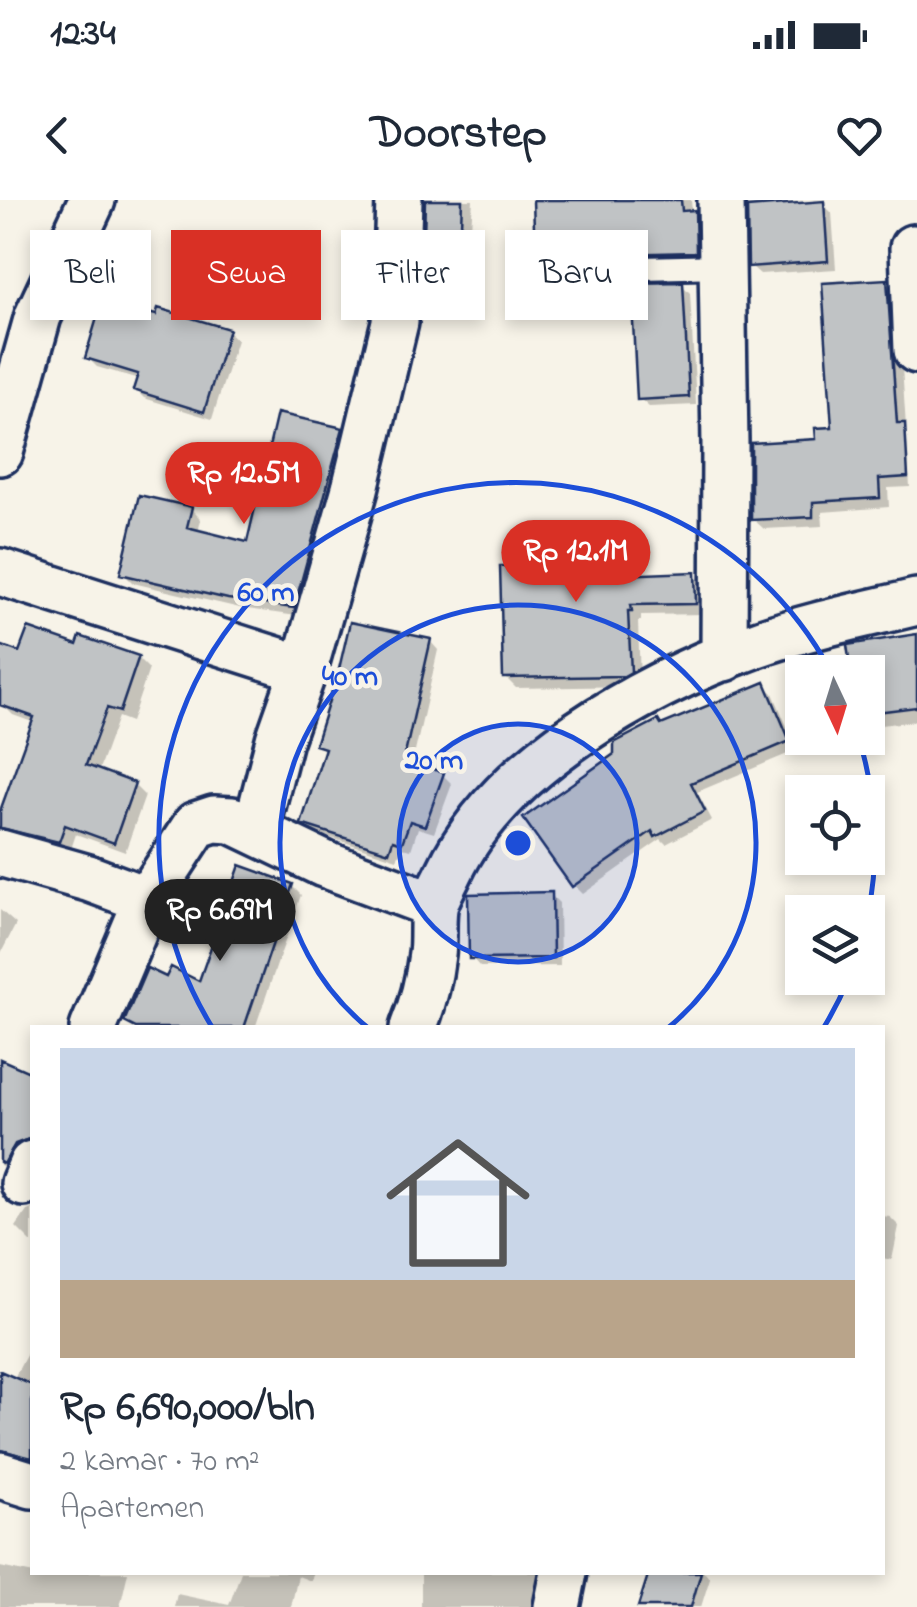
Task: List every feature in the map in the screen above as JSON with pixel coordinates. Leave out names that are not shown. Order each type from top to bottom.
[{"type":"street","points":[[0,452],[38,316],[92,200]]},
{"type":"street","points":[[256,830],[278,740],[304,669],[355,489],[396,322],[399,200]]},
{"type":"street","points":[[721,200],[724,658]]},
{"type":"street","points":[[913,248],[917,350]]},
{"type":"street","points":[[0,572],[304,669]]},
{"type":"street","points":[[414,1025],[432,952],[434,906],[462,848],[514,784],[574,738],[640,696],[724,658],[757,644],[917,602]]},
{"type":"street","points":[[94,1025],[147,900],[196,825],[214,819],[232,820],[324,864],[434,906]]},
{"type":"street","points":[[0,854],[88,878],[147,900]]},
{"type":"street","points":[[0,1475],[30,1485]]},
{"type":"street","points":[[557,1607],[563,1575]]},
{"type":"lane","points":[[648,268],[722,266]]},
{"type":"building","points":[[425,200],[462,200],[461,230],[424,230]]},
{"type":"building","points":[[533,200],[681,200],[682,211],[695,210],[696,252],[648,253],[648,230],[534,230]]},
{"type":"building","points":[[824,201],[828,261],[748,267],[747,207]]},
{"type":"building","points":[[887,279],[897,423],[905,423],[908,477],[879,479],[880,498],[813,502],[813,517],[751,520],[751,443],[816,439],[815,428],[832,427],[822,283]]},
{"type":"building","points":[[683,282],[689,397],[637,400],[633,320],[648,320],[648,283]]},
{"type":"building","points":[[158,308],[171,312],[171,320],[199,320],[229,329],[204,412],[133,390],[138,374],[85,358],[96,320],[151,320],[151,314],[156,315]]},
{"type":"building","points":[[277,413],[343,428],[294,608],[228,599],[120,574],[139,495],[192,507],[187,527],[247,542]]},
{"type":"building","points":[[616,526],[618,575],[695,572],[696,604],[631,605],[631,672],[624,676],[503,678],[500,566],[520,566],[519,531]]},
{"type":"building","points":[[350,622],[431,639],[404,759],[444,773],[425,826],[410,821],[402,843],[393,840],[389,852],[301,824],[325,748],[315,745]]},
{"type":"building","points":[[28,628],[77,645],[80,636],[139,656],[120,712],[107,708],[86,765],[135,783],[114,843],[65,825],[59,842],[0,828],[0,811],[34,717],[0,705],[0,645],[19,652]]},
{"type":"building","points":[[917,634],[917,707],[885,711],[885,655],[848,655],[847,645]]},
{"type":"building","points":[[765,682],[785,729],[785,743],[691,783],[705,811],[655,837],[652,831],[572,887],[523,818],[614,754],[614,743],[658,720],[661,725]]},
{"type":"building","points":[[240,865],[293,884],[245,1025],[124,1022],[147,968],[166,977],[171,967],[199,981]]},
{"type":"building","points":[[552,892],[553,958],[469,959],[468,894]]},
{"type":"building","points":[[0,1059],[30,1072],[30,1139],[15,1144],[4,1164],[0,1162]]},
{"type":"building","points":[[0,1371],[30,1384],[30,1458],[0,1450]]},
{"type":"building","points":[[648,1575],[700,1575],[691,1607],[638,1607]]}]
